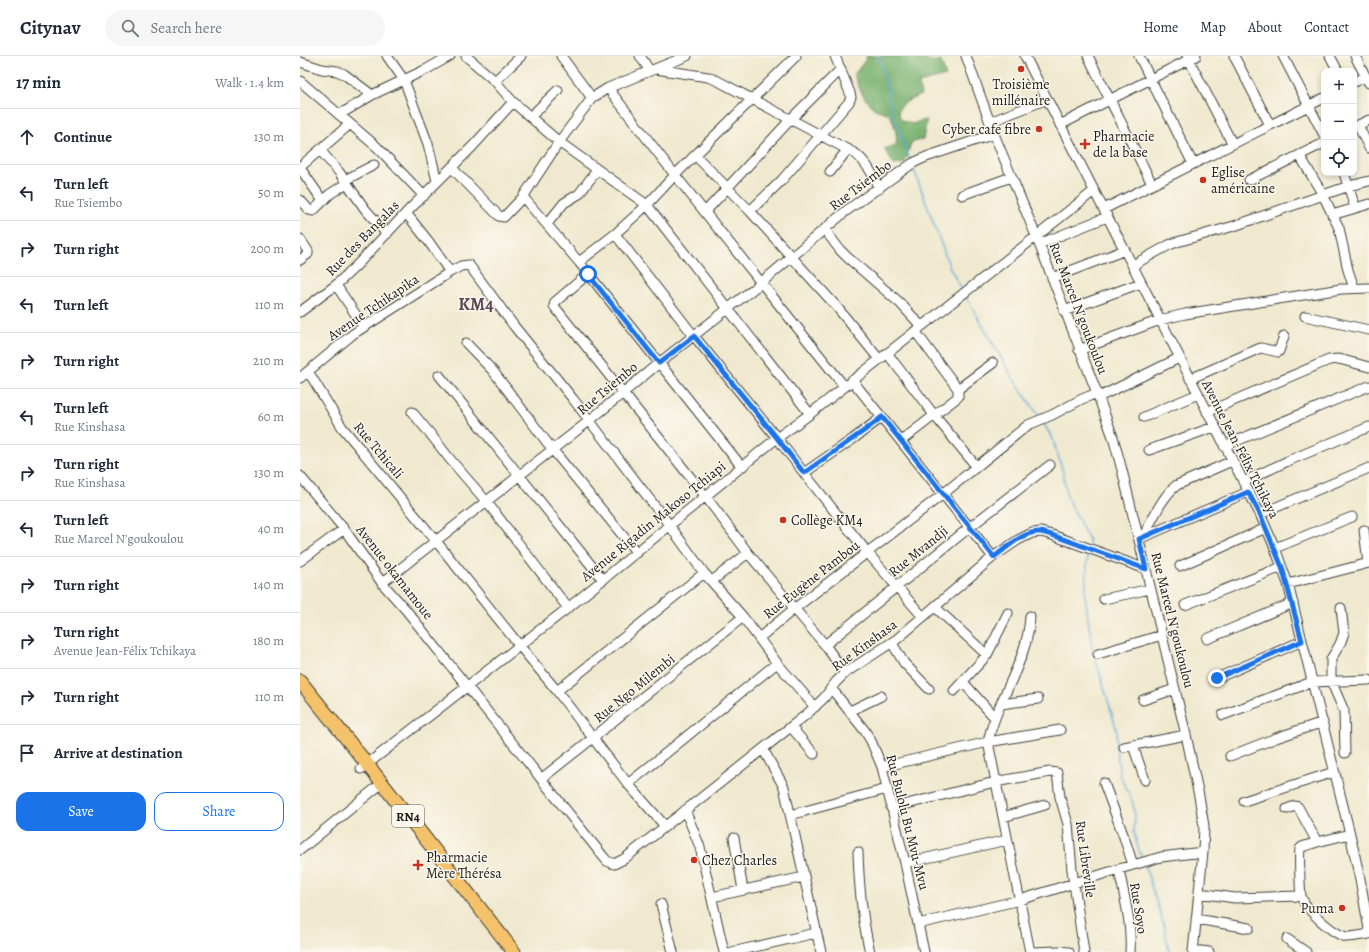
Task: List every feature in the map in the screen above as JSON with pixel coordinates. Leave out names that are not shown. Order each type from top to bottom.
[{"type":"highway","name":"RN4","points":[[300,681],[364,766],[514,952]]},
{"type":"highway","name":"RN4","points":[[300,692],[364,766],[376,788],[453,884],[504,952]]},
{"type":"street","points":[[387,56],[404,80],[428,144],[437,181]]},
{"type":"street","points":[[339,115],[372,94],[427,69],[450,56]]},
{"type":"street","points":[[466,56],[495,81],[513,102],[559,142],[647,205],[810,414]]},
{"type":"street","points":[[495,81],[521,56]]},
{"type":"street","points":[[561,56],[592,98]]},
{"type":"street","points":[[640,56],[653,70],[708,77],[848,149],[863,160],[870,169],[879,189]]},
{"type":"street","points":[[452,168],[501,217],[504,217],[523,197],[559,142],[592,98],[608,88],[687,56]]},
{"type":"street","points":[[579,262],[615,234],[647,205],[695,155],[796,56]]},
{"type":"street","points":[[750,211],[782,180],[849,102],[850,93],[835,56]]},
{"type":"street","name":"Rue Marcel N'goukoulou","points":[[966,56],[994,134],[1098,395],[1113,437],[1141,538],[1150,589],[1186,735],[1204,826],[1203,852],[1193,951]]},
{"type":"street","name":"Avenue Jean-Félix Tchikaya","points":[[1025,56],[1133,265],[1214,427],[1260,514],[1275,548],[1288,584],[1350,834],[1365,880],[1369,929]]},
{"type":"street","points":[[1088,56],[1152,184]]},
{"type":"street","points":[[1139,56],[1193,164]]},
{"type":"street","points":[[1234,56],[1270,125]]},
{"type":"street","points":[[1283,56],[1321,130]]},
{"type":"street","points":[[1330,56],[1336,68]]},
{"type":"street","points":[[1355,56],[1367,80],[1357,82]]},
{"type":"street","points":[[1060,125],[1191,57],[1232,143]]},
{"type":"street","points":[[300,62],[344,74],[372,94]]},
{"type":"street","points":[[705,212],[791,119],[841,69]]},
{"type":"street","points":[[300,81],[377,147],[424,196]]},
{"type":"street","points":[[608,88],[675,175],[844,386]]},
{"type":"street","points":[[530,117],[558,90]]},
{"type":"street","points":[[990,122],[1047,99]]},
{"type":"street","points":[[1037,240],[1105,213],[1152,184],[1321,100]]},
{"type":"street","name":"Rue des Bangalas","points":[[300,312],[336,285],[437,181],[452,168],[513,102]]},
{"type":"street","points":[[1357,126],[1369,120]]},
{"type":"street","points":[[323,201],[300,168],[350,124]]},
{"type":"street","points":[[1357,128],[1369,148]]},
{"type":"street","name":"Rue Tsiembo","points":[[382,583],[518,475],[589,421],[622,392],[762,282],[846,212],[913,163],[926,157],[994,134]]},
{"type":"street","points":[[1249,180],[1321,145]]},
{"type":"street","points":[[830,172],[848,149]]},
{"type":"street","points":[[320,150],[346,181],[365,209],[387,234]]},
{"type":"street","points":[[695,155],[792,256],[836,306],[879,359]]},
{"type":"street","points":[[1300,156],[1323,195],[1332,215],[1342,241],[1348,270],[1354,288]]},
{"type":"street","points":[[300,200],[309,210],[316,210],[323,201],[346,181],[374,165]]},
{"type":"street","points":[[547,224],[564,203],[579,194],[597,170]]},
{"type":"street","points":[[1345,176],[1355,207]]},
{"type":"street","points":[[962,195],[1011,177]]},
{"type":"street","points":[[1133,265],[1173,243],[1234,226],[1348,186],[1369,181]]},
{"type":"street","name":"Avenue Rigadin Makoso Tchiapi","points":[[364,766],[568,608],[777,438],[810,414],[956,298],[1037,240],[1094,191]]},
{"type":"street","points":[[523,197],[579,262],[742,468]]},
{"type":"street","points":[[1332,215],[1369,204]]},
{"type":"street","points":[[406,213],[430,242],[450,272]]},
{"type":"street","points":[[825,230],[847,257],[900,303],[958,389],[958,397],[901,441]]},
{"type":"street","points":[[615,234],[694,336],[867,552],[924,617]]},
{"type":"street","points":[[300,239],[308,251],[308,254],[300,260]]},
{"type":"street","points":[[1052,278],[1125,250]]},
{"type":"street","name":"Avenue Tchikapika","points":[[300,378],[353,334],[450,272],[466,265],[472,268],[514,326],[556,377],[589,421]]},
{"type":"street","points":[[588,274],[555,302],[554,306],[597,358],[748,553],[825,645],[845,673]]},
{"type":"street","points":[[1064,311],[1141,283]]},
{"type":"street","points":[[336,285],[364,327]]},
{"type":"street","points":[[1080,350],[1160,320],[1185,314],[1288,296],[1354,288],[1369,288]]},
{"type":"street","points":[[1305,316],[1369,330]]},
{"type":"street","points":[[1190,379],[1258,349],[1264,348],[1278,352],[1284,336]]},
{"type":"street","points":[[466,343],[493,371],[552,449],[637,552]]},
{"type":"street","points":[[887,352],[934,415],[976,466]]},
{"type":"street","name":"Rue Eugène Pambou","points":[[759,638],[1033,422],[1052,415],[1082,399],[1098,395],[1179,358]]},
{"type":"street","points":[[1207,412],[1329,360],[1339,359],[1369,366]]},
{"type":"street","points":[[958,389],[993,363]]},
{"type":"street","name":"Rue Tchicali","points":[[308,371],[342,427],[557,691],[628,784],[665,826]]},
{"type":"street","points":[[439,375],[602,580]]},
{"type":"street","points":[[852,380],[994,557]]},
{"type":"street","points":[[1224,446],[1369,386]]},
{"type":"street","points":[[1144,417],[1198,394]]},
{"type":"street","points":[[412,412],[486,501],[568,608]]},
{"type":"street","points":[[804,473],[882,417]]},
{"type":"street","points":[[589,421],[670,526],[704,573],[743,617],[777,663],[815,707]]},
{"type":"street","points":[[1149,450],[1214,427]]},
{"type":"street","points":[[1243,482],[1290,460],[1369,427]]},
{"type":"street","points":[[1141,538],[1172,489],[1177,485],[1232,461]]},
{"type":"street","name":"Rue Mvandji","points":[[825,645],[970,527],[1050,465]]},
{"type":"street","points":[[1260,514],[1369,468]]},
{"type":"street","name":"Avenue okamamoue","points":[[300,476],[344,529],[382,583],[406,610],[602,856]]},
{"type":"street","points":[[1141,538],[1248,492]]},
{"type":"street","points":[[1275,548],[1352,517]]},
{"type":"street","points":[[1180,566],[1266,528]]},
{"type":"street","points":[[300,561],[344,529]]},
{"type":"street","points":[[1288,584],[1369,563],[1364,530]]},
{"type":"street","name":"Rue Kinshasa","points":[[602,856],[611,863],[617,864],[815,707],[845,673],[892,643],[994,557],[1025,535],[1041,532],[1052,535],[1146,569]]},
{"type":"street","points":[[712,581],[748,553]]},
{"type":"street","points":[[1185,605],[1282,567]]},
{"type":"street","points":[[557,691],[704,573]]},
{"type":"street","points":[[1104,600],[1150,589]]},
{"type":"street","points":[[1207,639],[1292,603]]},
{"type":"street","points":[[936,607],[987,655]]},
{"type":"street","points":[[1341,608],[1344,633],[1340,644],[1331,659],[1331,681],[1344,711],[1345,753]]},
{"type":"street","points":[[954,691],[987,655],[1008,613]]},
{"type":"street","points":[[1030,616],[1025,647],[995,718],[988,742],[1030,952]]},
{"type":"street","name":"Rue Ngo Milembi","points":[[541,779],[743,617]]},
{"type":"street","points":[[1098,654],[1162,635]]},
{"type":"street","points":[[1217,678],[1302,641]]},
{"type":"street","points":[[892,643],[904,663],[929,689]]},
{"type":"street","points":[[628,784],[777,663]]},
{"type":"street","points":[[1223,715],[1312,682],[1369,680]]},
{"type":"street","points":[[963,682],[995,718]]},
{"type":"street","name":"Rue Bulolu Bu Mvu-Mvu","points":[[831,688],[859,722],[871,741],[882,767],[924,952]]},
{"type":"street","points":[[1143,700],[1175,689]]},
{"type":"street","points":[[850,711],[881,696]]},
{"type":"street","points":[[1001,704],[1038,699]]},
{"type":"street","points":[[1230,756],[1323,722]]},
{"type":"street","points":[[791,727],[814,754]]},
{"type":"street","points":[[882,767],[988,742],[1060,730]]},
{"type":"street","points":[[1145,780],[1128,746],[1186,735]]},
{"type":"street","points":[[763,749],[782,782],[821,952]]},
{"type":"street","name":"Rue Libreville","points":[[995,782],[1054,772],[1057,773],[1060,797],[1068,824],[1074,883],[1084,952]]},
{"type":"street","points":[[1244,801],[1334,772]]},
{"type":"street","points":[[891,808],[995,782]]},
{"type":"street","points":[[1104,784],[1124,837],[1132,865]]},
{"type":"street","points":[[300,850],[376,788]]},
{"type":"street","points":[[790,815],[887,789]]},
{"type":"street","points":[[1003,817],[1046,805]]},
{"type":"street","points":[[1287,809],[1295,806],[1298,807],[1317,842]]},
{"type":"street","points":[[685,810],[700,847],[724,952]]},
{"type":"street","points":[[1350,834],[1317,842],[1300,849],[1301,896],[1305,903],[1320,920],[1343,936],[1348,937],[1369,934]]},
{"type":"street","points":[[734,838],[743,890]]},
{"type":"street","points":[[905,863],[1007,840]]},
{"type":"street","points":[[858,852],[861,908],[864,929],[870,952]]},
{"type":"street","points":[[918,924],[1020,900],[1119,868],[1174,855],[1203,852]]},
{"type":"street","name":"Rue Soyo","points":[[1119,868],[1131,930],[1130,952]]},
{"type":"street","points":[[712,897],[804,877]]},
{"type":"street","points":[[1199,893],[1235,898],[1301,896]]},
{"type":"street","points":[[661,904],[673,952]]},
{"type":"street","points":[[1196,919],[1249,928]]},
{"type":"street","points":[[732,952],[816,933]]},
{"type":"street","points":[[1287,940],[1306,952]]},
{"type":"street","points":[[1193,951],[1209,952]]},
{"type":"street","points":[[1033,952],[1069,952]]},
{"type":"green space","points":[[866,56],[923,56],[922,58],[930,61],[941,61],[946,76],[919,83],[921,95],[905,103],[898,111],[901,120],[912,124],[927,119],[923,139],[911,143],[905,163],[894,165],[884,149],[896,145],[895,128],[893,123],[887,113],[871,106],[865,98],[854,75],[866,59]]},
{"type":"waterway","points":[[878,56],[882,66],[892,111],[910,160]]},
{"type":"waterway","points":[[913,167],[950,268],[962,290]]},
{"type":"waterway","points":[[966,297],[1014,380],[1039,416]]},
{"type":"waterway","points":[[1043,423],[1052,437],[1063,472],[1067,497],[1089,540],[1089,545]]},
{"type":"waterway","points":[[1088,553],[1085,595],[1092,647],[1117,731],[1116,745],[1120,776],[1133,803],[1135,817],[1134,831],[1142,858]]},
{"type":"waterway","points":[[1145,866],[1165,929],[1169,952]]},
{"type":"place","name":"Troisième millénaire","points":[[1021,69]]},
{"type":"place","name":"Cyber cafe fibre","points":[[1039,129]]},
{"type":"place","name":"Pharmacie de la base","points":[[1085,144]]},
{"type":"place","name":"Eglise américaine","points":[[1203,180]]},
{"type":"place","name":"Collège KM4","points":[[783,520]]},
{"type":"place","name":"Chez Charles","points":[[694,860]]},
{"type":"place","name":"Pharmacie Mère Thérésa","points":[[418,865]]},
{"type":"place","name":"Puma","points":[[1342,908]]},
{"type":"district","name":"KM4","points":[[476,304]]},
{"type":"route","points":[[588,274],[659,363],[694,336],[804,473],[882,417],[994,557],[1025,535],[1041,532],[1146,569],[1139,539],[1248,492],[1260,514],[1282,567],[1288,584],[1302,641],[1217,678]]}]
